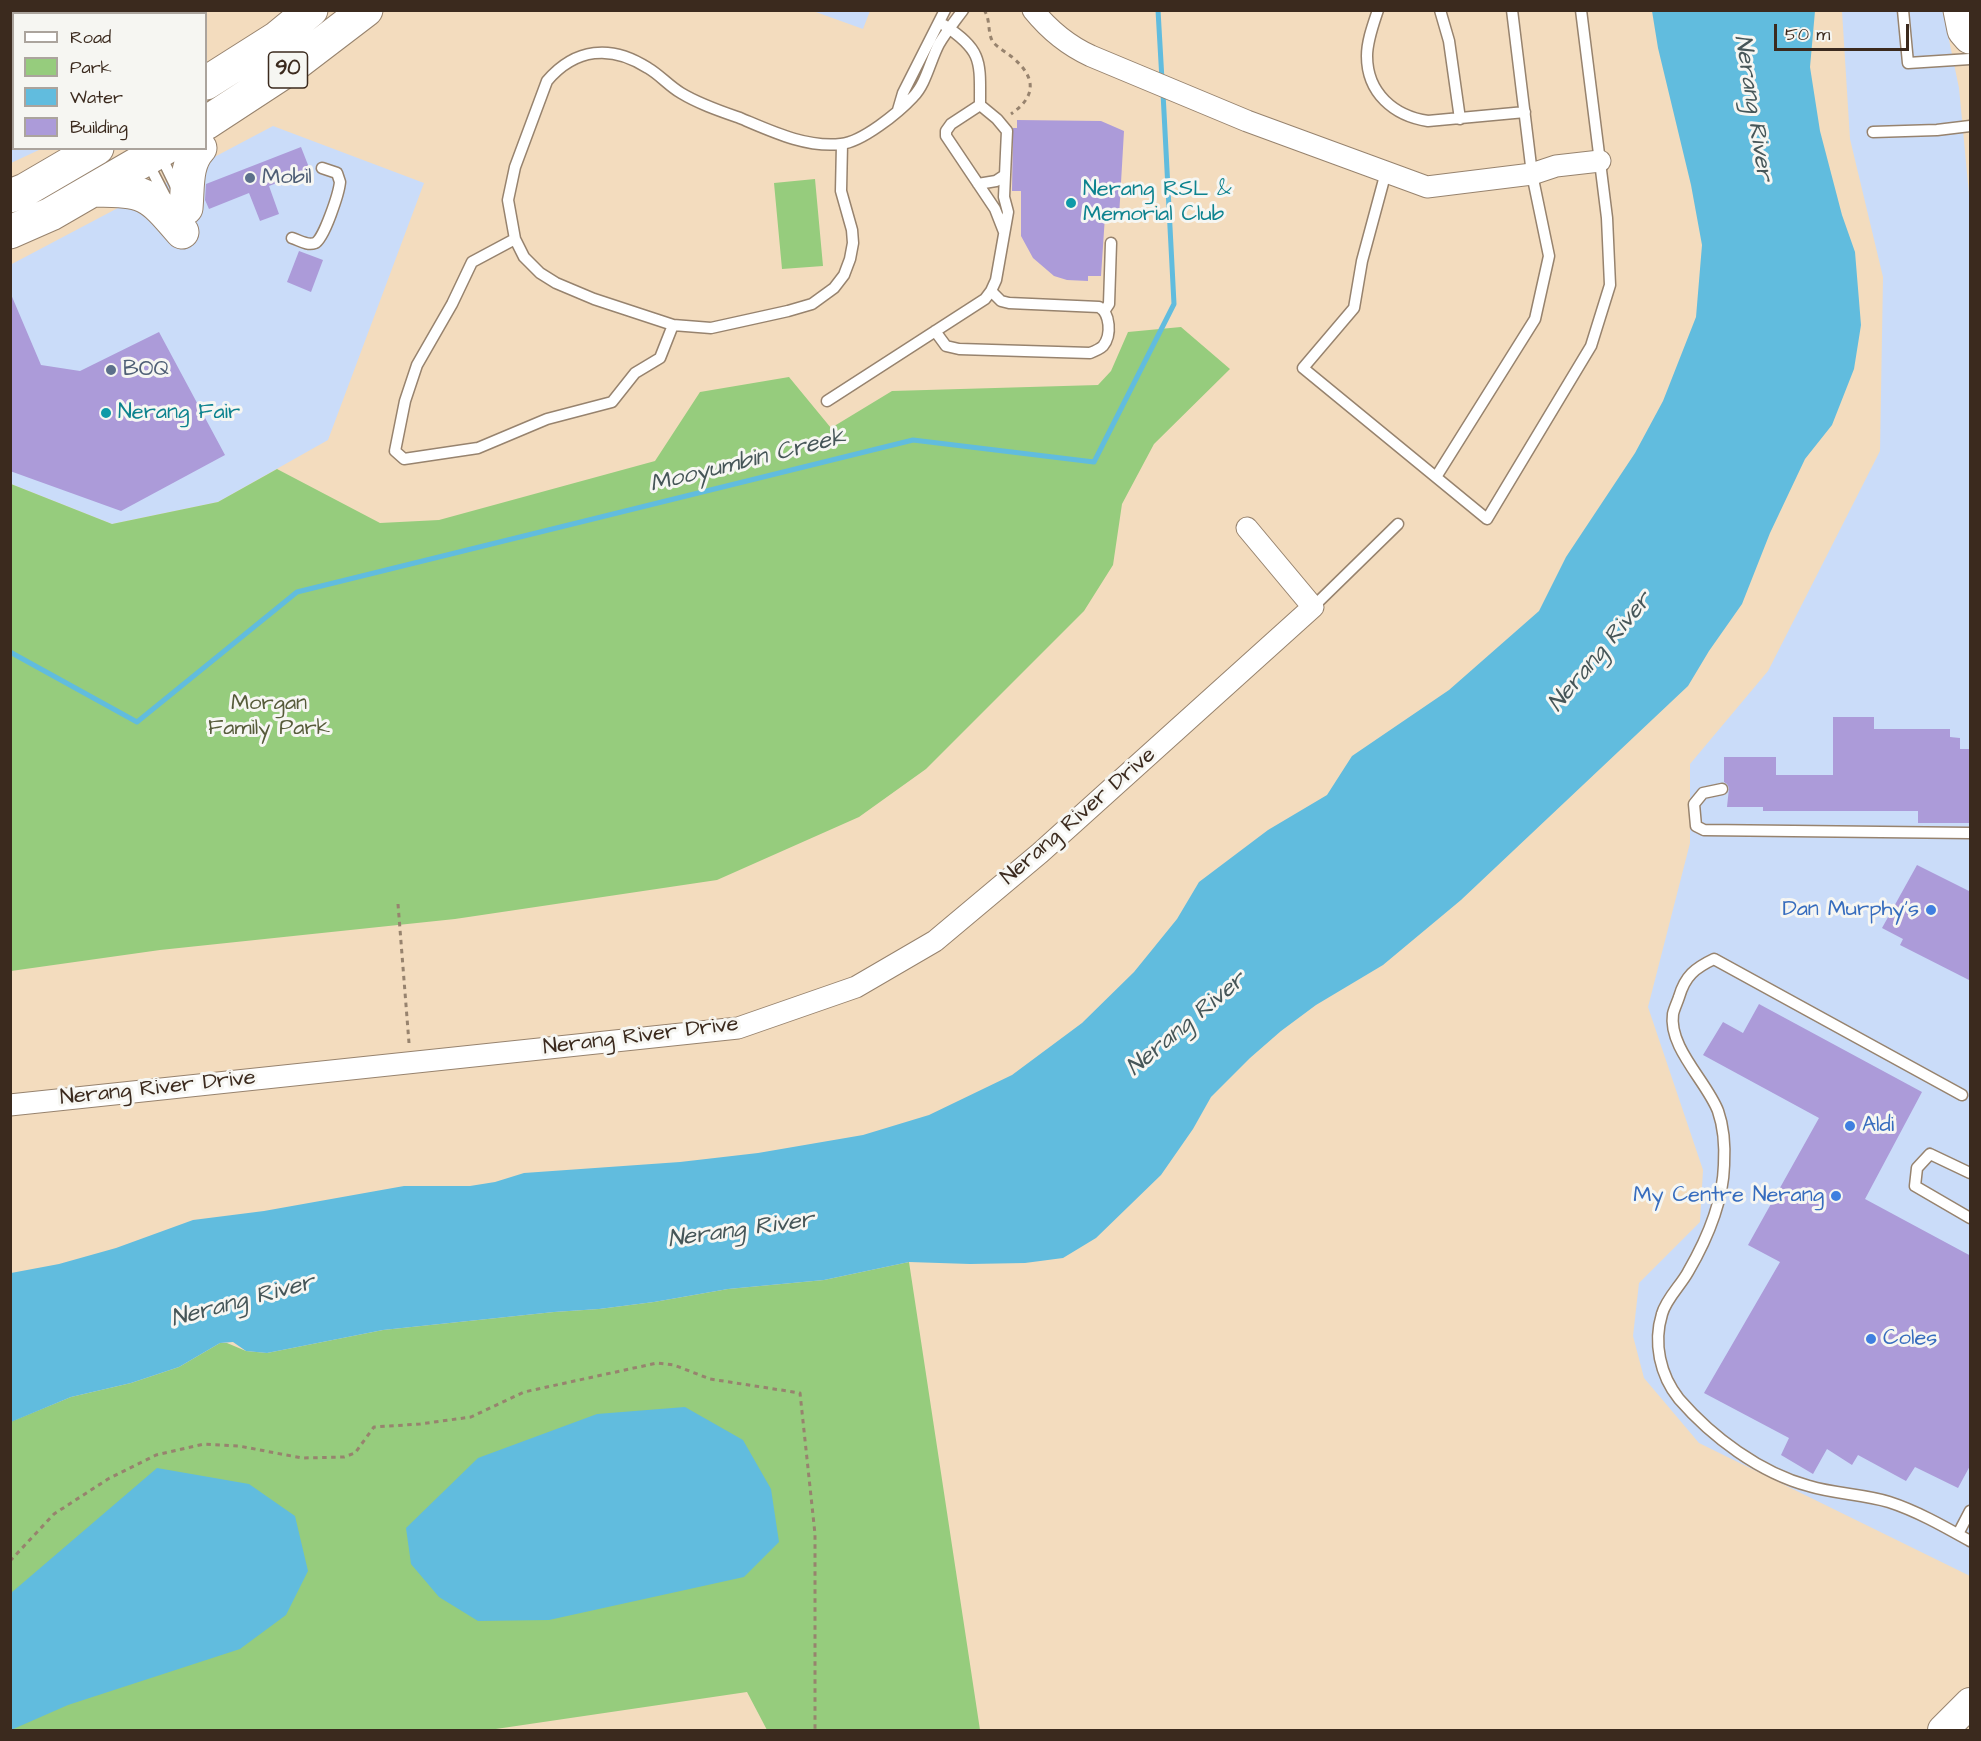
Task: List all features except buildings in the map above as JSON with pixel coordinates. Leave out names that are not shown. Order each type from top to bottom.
[{"type":"main road","name":"90","points":[[207,82],[277,38],[311,10]]},
{"type":"main road","name":"90","points":[[207,122],[290,68],[366,10]]},
{"type":"main road","points":[[1960,10],[1964,30],[1971,37]]},
{"type":"main road","points":[[207,141],[216,130],[261,102],[290,68]]},
{"type":"main road","points":[[10,181],[68,150]]},
{"type":"main road","points":[[10,196],[25,190],[94,150]]},
{"type":"main road","points":[[187,224],[190,166],[193,156],[198,150]]},
{"type":"main road","points":[[10,232],[51,214],[154,152]]},
{"type":"main road","points":[[94,190],[129,191],[147,196],[187,224]]},
{"type":"street","points":[[1033,10],[1049,30],[1069,45],[1091,56],[1247,121],[1427,187],[1532,174],[1556,166],[1600,161]]},
{"type":"street","points":[[1247,528],[1313,607]]},
{"type":"street","name":"Nerang River Drive","points":[[10,1105],[738,1028],[856,987],[935,941],[1040,853],[1313,607]]},
{"type":"lane","points":[[897,110],[903,93],[945,10]]},
{"type":"lane","points":[[842,144],[841,191],[852,230],[853,243],[844,275],[834,288],[812,304],[788,311],[711,328],[673,325],[594,299],[556,283],[540,273],[524,257],[515,239],[508,200],[515,167],[540,94],[556,70],[570,61],[585,54],[613,53],[648,68],[680,93],[703,104],[791,138],[817,143],[842,144],[859,138],[914,96],[940,43],[963,10]]},
{"type":"lane","points":[[1378,10],[1367,56],[1371,79],[1380,96],[1397,111],[1412,119],[1428,121],[1525,112]]},
{"type":"lane","points":[[1440,10],[1449,41],[1460,119]]},
{"type":"lane","points":[[1436,477],[1535,319],[1549,256],[1532,174],[1512,10]]},
{"type":"lane","points":[[1386,172],[1362,261],[1353,308],[1303,368],[1488,519],[1591,346],[1610,285],[1607,218],[1581,10]]},
{"type":"lane","points":[[1903,10],[1908,63],[1971,59]]},
{"type":"lane","points":[[827,401],[985,299],[992,291],[996,280],[1008,212],[1004,196],[1007,131],[980,105],[979,60],[974,50],[939,21]]},
{"type":"lane","points":[[980,105],[951,124],[946,131],[949,141],[995,209],[1005,232]]},
{"type":"lane","points":[[1873,132],[1936,130],[1971,126]]},
{"type":"lane","points":[[154,152],[187,224]]},
{"type":"lane","points":[[154,152],[187,224]]},
{"type":"lane","points":[[292,238],[310,244],[317,242],[322,235],[340,182],[337,173],[322,168]]},
{"type":"lane","points":[[978,184],[996,181],[1005,175]]},
{"type":"lane","points":[[515,239],[472,262],[452,304],[417,365],[405,401],[395,451],[404,459],[478,448],[547,419],[612,402],[635,373],[660,358],[673,325]]},
{"type":"lane","points":[[1105,310],[1109,304],[1111,243]]},
{"type":"lane","points":[[935,331],[946,346],[952,348],[1090,353],[1103,346],[1107,339],[1108,315],[1099,307],[1009,303],[1001,301],[992,291]]},
{"type":"lane","points":[[1313,607],[1398,524]]},
{"type":"lane","points":[[1722,789],[1703,793],[1694,804],[1696,826],[1704,830],[1971,833]]},
{"type":"lane","points":[[1962,1095],[1714,959],[1695,969],[1681,990],[1673,1016],[1676,1038],[1718,1111],[1723,1136],[1724,1167],[1716,1207],[1704,1240],[1688,1273],[1662,1312],[1658,1345],[1663,1374],[1678,1397],[1698,1419],[1730,1445],[1765,1468],[1809,1487],[1888,1502],[1971,1541]]},
{"type":"lane","points":[[1971,1173],[1930,1154],[1917,1168],[1915,1186],[1971,1218]]},
{"type":"lane","points":[[1958,1534],[1971,1511]]},
{"type":"path","points":[[984,10],[994,43],[1018,62],[1031,82],[1031,93],[1022,106],[999,122]]},
{"type":"path","points":[[398,904],[411,1063]]},
{"type":"path","points":[[10,1561],[54,1514],[108,1479],[156,1455],[204,1444],[239,1446],[302,1458],[344,1457],[355,1453],[375,1427],[471,1417],[524,1392],[657,1363],[674,1365],[710,1378],[800,1393],[815,1534],[815,1731]]},
{"type":"shaded area","points":[[813,11],[870,11],[863,29]]},
{"type":"shaded area","name":"My Centre Nerang","points":[[1842,11],[1943,11],[1959,88],[1970,205],[1970,1576],[1699,1443],[1644,1378],[1633,1336],[1639,1283],[1700,1222],[1703,1170],[1648,1007],[1690,843],[1690,764],[1768,671],[1880,451],[1883,277],[1850,139]]},
{"type":"shaded area","points":[[11,30],[12,150],[39,150],[11,163]]},
{"type":"shaded area","points":[[273,126],[424,183],[328,440],[218,502],[112,524],[11,484],[10,265]]},
{"type":"green space","points":[[815,179],[823,266],[782,269],[774,183]]},
{"type":"green space","name":"Morgan Family Park","points":[[1181,327],[1230,369],[1154,444],[1122,504],[1113,565],[1084,611],[926,769],[859,817],[717,880],[455,919],[160,950],[11,971],[11,484],[112,524],[218,502],[277,469],[380,523],[439,520],[655,461],[700,392],[789,377],[831,428],[892,391],[1098,385],[1111,371],[1128,332]]},
{"type":"green space","points":[[909,1262],[980,1730],[767,1730],[747,1692],[489,1730],[11,1730],[10,1422],[71,1397],[131,1383],[179,1367],[220,1343],[227,1343],[246,1351],[267,1353],[383,1330],[654,1302],[728,1289],[824,1280]]},
{"type":"water","name":"Nerang River","points":[[1652,11],[1815,11],[1810,67],[1820,131],[1842,215],[1855,252],[1861,325],[1854,369],[1832,425],[1805,459],[1770,533],[1742,604],[1688,686],[1461,900],[1383,965],[1316,1005],[1250,1058],[1211,1097],[1193,1129],[1161,1175],[1096,1238],[1063,1258],[1025,1263],[909,1262],[824,1280],[728,1289],[654,1302],[383,1330],[267,1353],[246,1351],[233,1342],[220,1343],[179,1367],[131,1383],[71,1397],[11,1422],[11,1273],[59,1264],[116,1248],[193,1220],[264,1211],[404,1186],[470,1186],[495,1182],[524,1173],[680,1162],[758,1153],[863,1135],[929,1115],[1012,1075],[1082,1023],[1134,972],[1177,919],[1199,882],[1268,830],[1327,795],[1352,756],[1449,690],[1539,611],[1566,557],[1635,453],[1663,401],[1696,317],[1702,245],[1691,185],[1658,48]]},
{"type":"water","points":[[685,1407],[743,1440],[771,1489],[779,1542],[744,1577],[549,1620],[478,1621],[439,1597],[411,1564],[406,1528],[478,1458],[597,1414]]},
{"type":"water","points":[[157,1468],[249,1484],[295,1516],[308,1571],[286,1615],[240,1649],[68,1705],[11,1730],[11,1593]]},
{"type":"waterway","name":"Mooyumbin Creek","points":[[1158,10],[1162,80]]},
{"type":"waterway","name":"Mooyumbin Creek","points":[[10,652],[137,722],[297,592],[913,440],[1094,462],[1174,304],[1163,93]]},
{"type":"place","name":"Mobil","points":[[250,178]]},
{"type":"place","name":"Nerang RSL & Memorial Club","points":[[1071,203]]},
{"type":"place","name":"BOQ","points":[[111,370]]},
{"type":"place","name":"Nerang Fair","points":[[106,413]]},
{"type":"place","name":"Dan Murphy's","points":[[1931,910]]},
{"type":"place","name":"Aldi","points":[[1850,1126]]},
{"type":"place","name":"My Centre Nerang","points":[[1836,1196]]},
{"type":"place","name":"Coles","points":[[1871,1339]]}]
